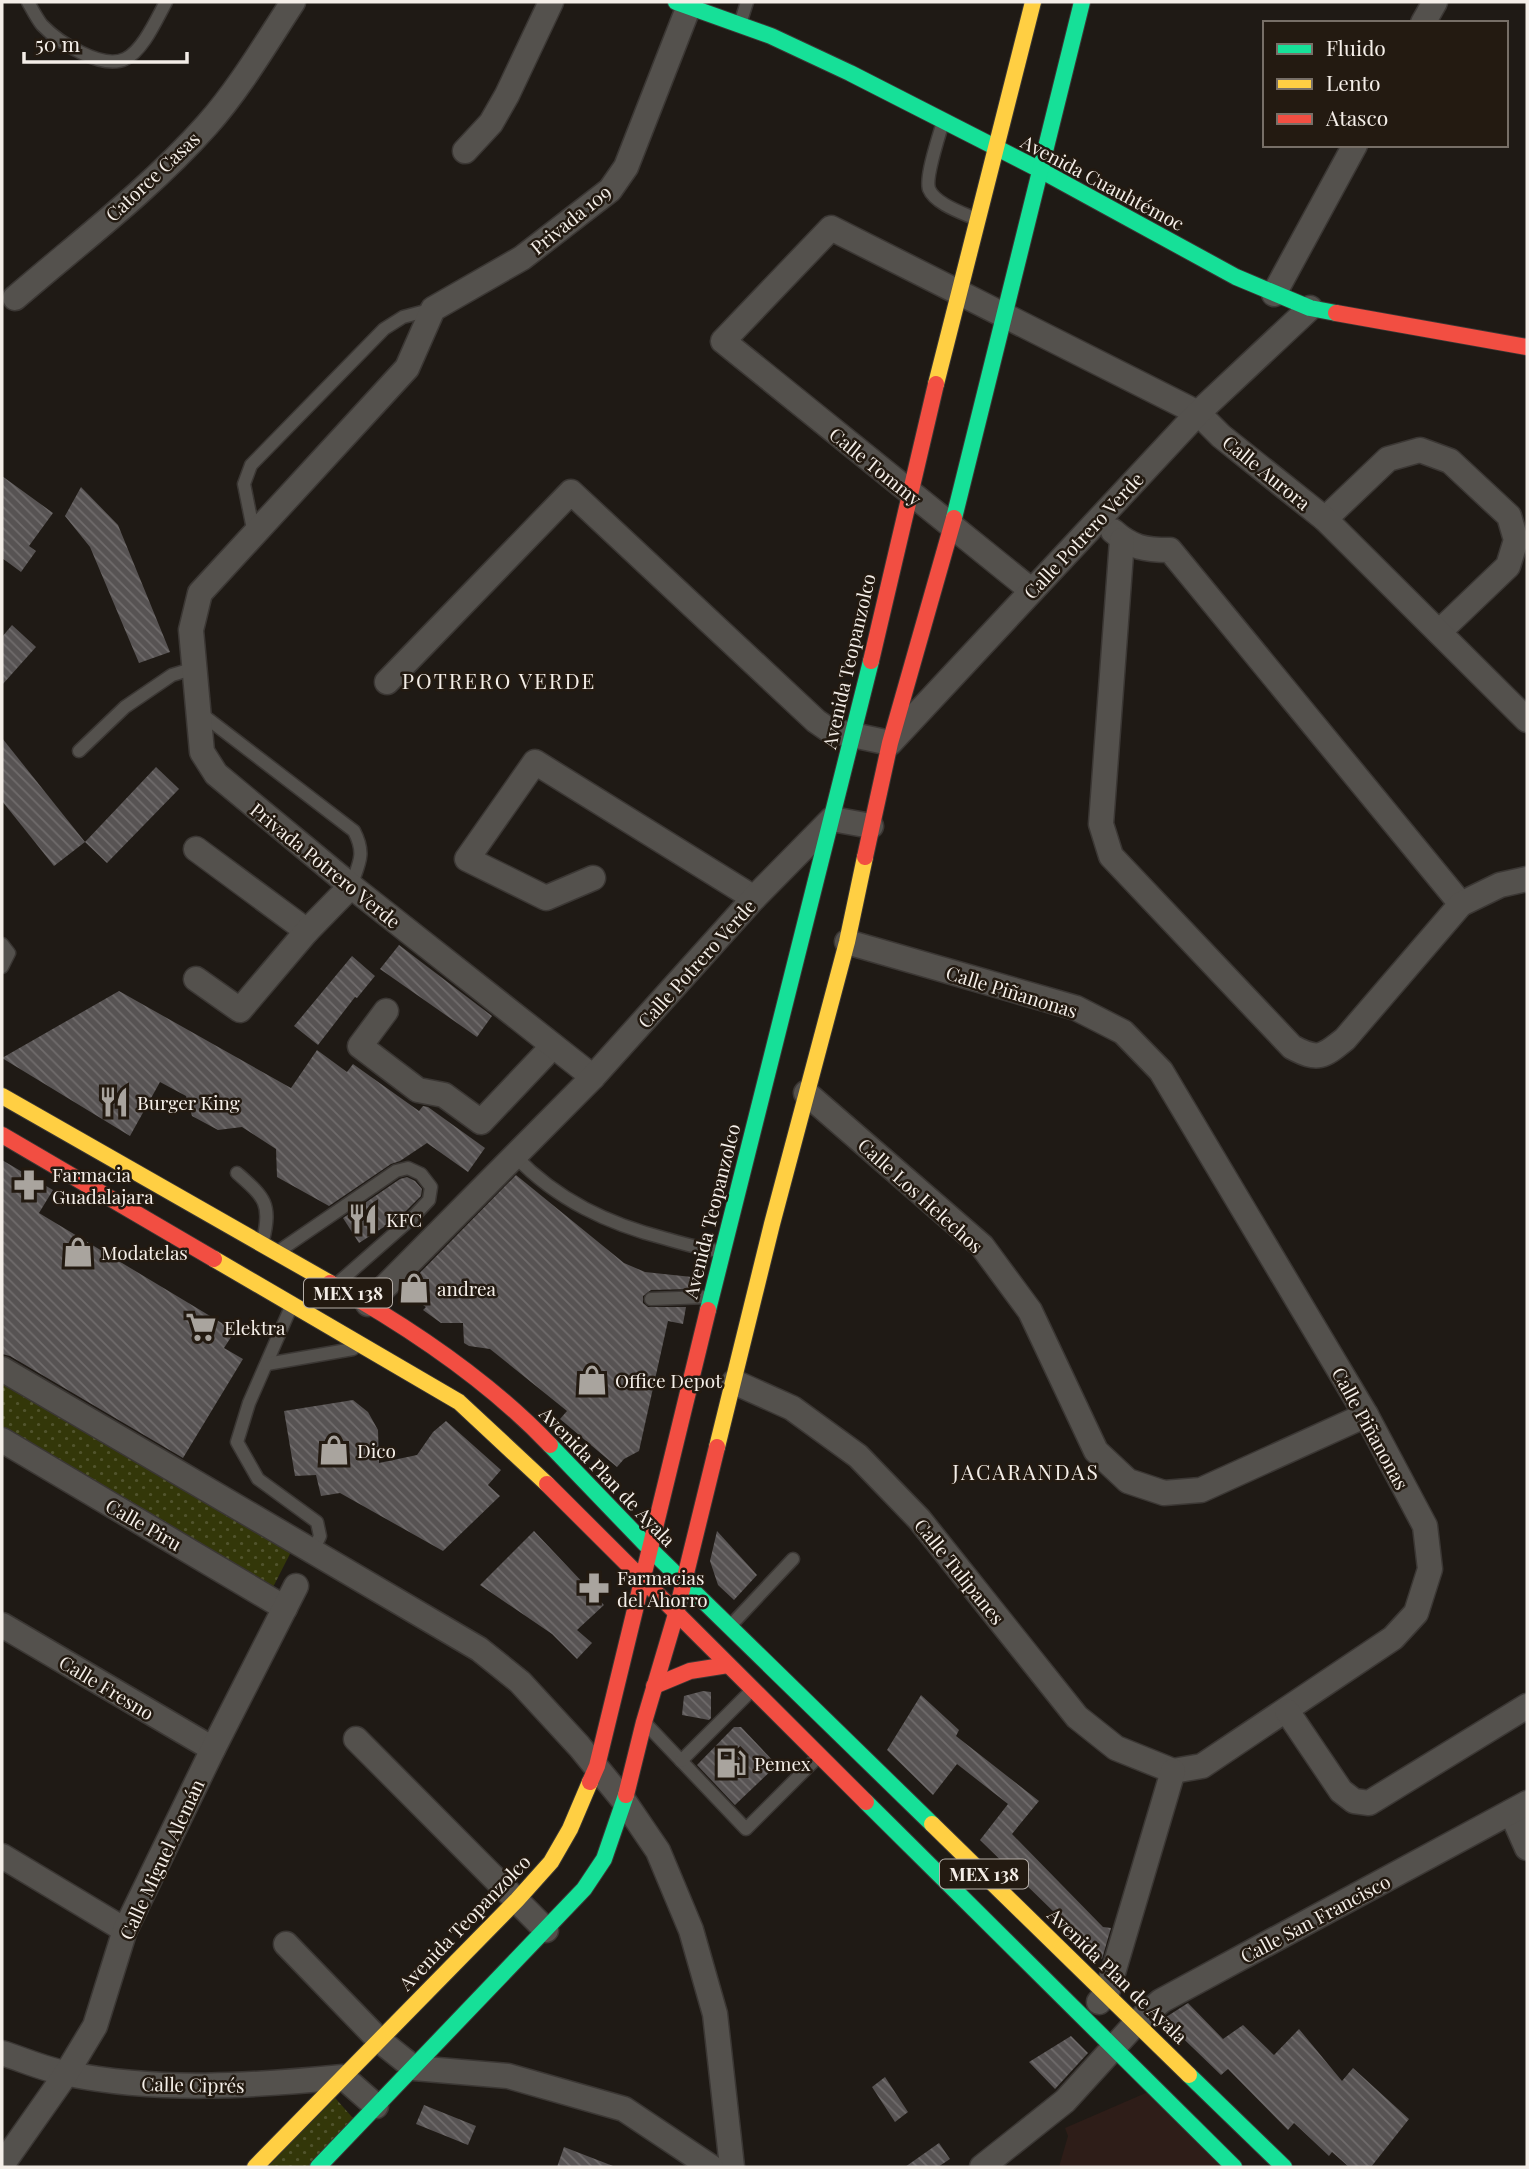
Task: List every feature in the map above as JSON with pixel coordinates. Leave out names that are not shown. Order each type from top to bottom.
[{"type":"main road","name":"Avenida Teopanzolco","points":[[318,2167],[584,1889],[604,1859],[624,1801],[676,1614],[734,1382],[752,1219],[832,819],[976,219],[1033,2]]},
{"type":"main road","name":"Avenida Teopanzolco","points":[[254,2167],[517,1900],[551,1862],[570,1829],[597,1766],[723,1251],[752,1219],[806,1093],[847,942],[890,743],[952,527],[1082,2]]},
{"type":"main road","name":"Avenida Cuauhtémoc","points":[[682,4],[771,36],[850,74],[1042,171],[1236,277],[1274,294],[1310,308],[1527,347]]},
{"type":"main road","name":"Avenida Plan de Ayala","points":[[2,1096],[75,1131],[262,1244],[368,1304],[473,1375],[530,1424],[683,1582],[1284,2167]]},
{"type":"main road","name":"MEX 138","points":[[2,1135],[459,1402],[504,1442],[1234,2167]]},
{"type":"main road","points":[[654,1686],[675,1674],[696,1668],[728,1665]]},
{"type":"street","name":"Catorce Casas","points":[[15,298],[166,169],[209,123],[293,2]]},
{"type":"street","points":[[465,151],[491,123],[551,2]]},
{"type":"street","points":[[1424,21],[1435,2]]},
{"type":"street","name":"Privada 109","points":[[433,309],[522,258],[610,190],[626,167],[682,4]]},
{"type":"street","points":[[1274,294],[1354,147]]},
{"type":"street","name":"Calle Aurora","points":[[723,341],[831,228],[1198,413],[1221,436],[1325,519],[1527,720]]},
{"type":"street","name":"Calle Potrero Verde","points":[[890,743],[1198,413],[1310,308]]},
{"type":"street","name":"Privada Potrero Verde","points":[[433,309],[407,368],[200,593],[191,631],[202,752],[216,774],[351,886],[553,1046]]},
{"type":"street","name":"Calle Tommy","points":[[723,341],[1031,590]]},
{"type":"street","points":[[1325,519],[1388,459],[1420,450],[1450,461],[1509,516],[1517,541],[1508,566],[1439,632]]},
{"type":"street","points":[[387,682],[571,492],[816,721],[829,730],[890,743]]},
{"type":"street","points":[[1099,519],[1122,540],[1144,550],[1170,550],[1461,904]]},
{"type":"street","points":[[1122,540],[1101,824],[1111,856],[1292,1047],[1310,1057],[1326,1054],[1345,1039],[1461,904],[1500,885],[1527,879]]},
{"type":"street","points":[[593,878],[545,898],[467,859],[535,762],[754,898]]},
{"type":"street","points":[[832,819],[871,825]]},
{"type":"street","name":"Calle Potrero Verde","points":[[368,1304],[593,1077],[754,898],[832,819]]},
{"type":"street","points":[[196,849],[307,931]]},
{"type":"street","points":[[196,979],[240,1010],[307,931],[351,886]]},
{"type":"street","name":"Calle Piñanonas","points":[[847,942],[1076,1008],[1123,1032],[1161,1070],[1366,1415],[1425,1526],[1430,1569],[1416,1614],[1393,1638],[1202,1766],[1173,1771]]},
{"type":"street","points":[[386,1010],[360,1046],[418,1090],[444,1096],[481,1122],[553,1046],[593,1077]]},
{"type":"street","name":"Calle Los Helechos","points":[[806,1093],[982,1246],[1030,1311],[1096,1451],[1128,1480],[1164,1493],[1200,1490],[1366,1415]]},
{"type":"street","points":[[2,1369],[479,1649],[520,1682],[597,1766],[657,1851],[691,1930],[715,2014],[732,2167]]},
{"type":"street","name":"Calle Tulipanes","points":[[734,1382],[792,1408],[858,1456],[919,1519],[1077,1717],[1116,1748],[1173,1771]]},
{"type":"street","name":"Calle Piru","points":[[2,1440],[291,1597]]},
{"type":"street","name":"Calle Miguel Alemán","points":[[2,2165],[66,2074],[94,2026],[125,1930],[291,1597]]},
{"type":"street","name":"Calle Fresno","points":[[2,1625],[213,1749]]},
{"type":"street","points":[[1287,1711],[1341,1791],[1354,1801],[1369,1803],[1527,1706]]},
{"type":"street","points":[[355,1739],[546,1930]]},
{"type":"street","points":[[1084,2018],[1107,1993],[1173,1771]]},
{"type":"street","points":[[1519,1807],[1527,1848]]},
{"type":"street","name":"Calle San Francisco","points":[[982,2167],[1065,2101],[1137,2022],[1161,2001],[1519,1807]]},
{"type":"street","points":[[2,1856],[125,1930]]},
{"type":"street","points":[[286,1944],[379,2040],[414,2068],[508,2076],[624,2109],[711,2167]]},
{"type":"street","name":"Calle Ciprés","points":[[2,2053],[66,2074],[118,2082],[186,2086],[260,2085],[343,2077]]},
{"type":"street","points":[[343,2077],[376,2106]]},
{"type":"lane","points":[[28,2],[42,25],[73,49],[103,61],[125,60],[144,43],[166,2]]},
{"type":"lane","points":[[740,24],[747,2]]},
{"type":"lane","points":[[943,122],[929,190],[938,200],[976,219]]},
{"type":"lane","points":[[254,534],[244,484],[251,465],[384,329],[403,317],[433,309]]},
{"type":"lane","points":[[79,751],[135,701],[172,675],[195,668]]},
{"type":"lane","points":[[199,712],[354,831],[362,846],[360,862],[351,886]]},
{"type":"lane","points":[[2,944],[9,953],[2,967]]},
{"type":"lane","points":[[515,1156],[530,1172],[562,1197],[592,1214],[635,1231],[706,1250],[723,1251]]},
{"type":"lane","points":[[277,1252],[396,1171],[408,1168],[421,1174],[430,1187],[429,1200],[412,1219],[335,1285]]},
{"type":"lane","points":[[237,1173],[261,1194],[268,1219],[262,1244]]},
{"type":"lane","points":[[651,1300],[712,1297]]},
{"type":"lane","points":[[293,1303],[249,1403],[237,1442],[258,1479],[317,1522],[320,1536],[313,1552]]},
{"type":"lane","points":[[267,1364],[367,1347]]},
{"type":"lane","points":[[730,1627],[793,1559]]},
{"type":"lane","points":[[681,1761],[752,1689]]},
{"type":"lane","points":[[644,1722],[746,1829],[820,1755]]},
{"type":"shaded area","points":[[1148,2092],[1225,2167],[1059,2167],[1068,2136],[1065,2128]]},
{"type":"green space","points":[[2,1369],[296,1542],[268,1597],[2,1440]]},
{"type":"green space","points":[[329,2091],[359,2125],[318,2167],[255,2167]]},
{"type":"building","points":[[2,476],[53,513],[29,546],[36,551],[21,572],[2,558]]},
{"type":"building","points":[[81,487],[118,525],[170,652],[139,663],[90,547],[65,516]]},
{"type":"building","points":[[12,625],[36,647],[2,685],[2,637]]},
{"type":"building","points":[[2,738],[85,842],[54,866],[2,801]]},
{"type":"building","points":[[156,767],[179,789],[107,863],[85,842]]},
{"type":"building","points":[[399,945],[492,1016],[477,1037],[380,969]]},
{"type":"building","points":[[352,956],[375,976],[318,1045],[294,1026]]},
{"type":"building","points":[[119,991],[291,1088],[317,1050],[347,1072],[353,1064],[419,1111],[423,1106],[428,1107],[485,1148],[468,1172],[427,1143],[329,1206],[277,1177],[276,1149],[242,1127],[218,1130],[192,1116],[186,1096],[160,1082],[130,1136],[2,1058]]},
{"type":"building","points":[[2,1160],[53,1190],[39,1213],[235,1331],[224,1348],[243,1359],[183,1458],[10,1356],[2,1354]]},
{"type":"building","name":"Office Depot","points":[[516,1175],[624,1263],[645,1272],[692,1277],[690,1289],[651,1290],[643,1296],[643,1303],[648,1307],[686,1307],[683,1324],[668,1321],[639,1451],[624,1459],[617,1467],[560,1419],[567,1411],[490,1349],[464,1343],[463,1323],[441,1323],[423,1310],[426,1307],[402,1291]]},
{"type":"building","points":[[407,1177],[422,1189],[421,1196],[401,1216],[359,1243],[343,1218]]},
{"type":"building","points":[[353,1400],[368,1412],[378,1430],[379,1463],[417,1455],[433,1432],[446,1421],[501,1470],[488,1485],[500,1496],[443,1551],[340,1493],[321,1496],[316,1475],[295,1476],[284,1411]]},
{"type":"building","points":[[534,1531],[604,1605],[577,1630],[592,1643],[577,1659],[552,1634],[480,1585]]},
{"type":"building","points":[[717,1531],[757,1575],[734,1600],[718,1585],[710,1561]]},
{"type":"building","points":[[703,1691],[711,1692],[711,1718],[709,1720],[682,1715],[684,1696]]},
{"type":"building","points":[[921,1695],[959,1730],[956,1736],[1039,1801],[1012,1834],[1103,1927],[1111,1928],[1102,1959],[980,1840],[1008,1804],[957,1764],[933,1795],[887,1750]]},
{"type":"building","points":[[734,1727],[741,1727],[777,1765],[735,1805],[697,1765]]},
{"type":"building","points":[[1188,2003],[1223,2039],[1243,2025],[1274,2055],[1299,2029],[1342,2081],[1353,2068],[1409,2119],[1371,2167],[1349,2167],[1332,2152],[1329,2156],[1294,2123],[1288,2130],[1228,2069],[1221,2075],[1163,2019]]},
{"type":"building","points":[[1071,2036],[1088,2053],[1055,2089],[1029,2062]]},
{"type":"building","points":[[885,2077],[908,2112],[895,2122],[872,2087]]},
{"type":"building","points":[[424,2105],[476,2126],[468,2145],[416,2124]]},
{"type":"building","points":[[939,2143],[950,2159],[938,2167],[905,2167]]},
{"type":"building","points":[[564,2147],[613,2166],[613,2167],[557,2167]]},
{"type":"traffic: fast","points":[[676,2],[771,36],[850,73],[1042,171],[1236,277],[1310,308],[1336,313]]},
{"type":"traffic: fast","points":[[954,518],[1082,2]]},
{"type":"traffic: fast","points":[[708,1310],[871,661]]},
{"type":"traffic: fast","points":[[550,1445],[650,1549],[932,1824]]},
{"type":"traffic: fast","points":[[318,2167],[584,1889],[604,1859],[626,1795]]},
{"type":"traffic: fast","points":[[866,1802],[1234,2167]]},
{"type":"traffic: fast","points":[[1189,2075],[1284,2167]]},
{"type":"traffic: slow","points":[[936,384],[1033,2]]},
{"type":"traffic: slow","points":[[717,1447],[772,1224],[847,942],[865,857]]},
{"type":"traffic: slow","points":[[2,1096],[330,1283]]},
{"type":"traffic: slow","points":[[214,1259],[459,1402],[547,1484]]},
{"type":"traffic: slow","points":[[255,2167],[551,1862],[570,1829],[590,1782]]},
{"type":"traffic: slow","points":[[932,1824],[1189,2075]]},
{"type":"traffic: jam","points":[[1336,313],[1527,347]]},
{"type":"traffic: jam","points":[[871,661],[936,384]]},
{"type":"traffic: jam","points":[[865,857],[890,743],[954,518]]},
{"type":"traffic: jam","points":[[2,1135],[214,1259]]},
{"type":"traffic: jam","points":[[330,1283],[418,1336],[474,1376],[550,1445]]},
{"type":"traffic: jam","points":[[590,1782],[597,1766],[708,1310]]},
{"type":"traffic: jam","points":[[626,1795],[676,1614],[717,1447]]},
{"type":"traffic: jam","points":[[547,1484],[866,1802]]},
{"type":"traffic: jam","points":[[654,1686],[690,1671],[728,1665]]},
{"type":"place","name":"Burger King","points":[[114,1102]]},
{"type":"place","name":"Farmacia Guadalajara","points":[[29,1185]]},
{"type":"place","name":"KFC","points":[[363,1219]]},
{"type":"place","name":"Modatelas","points":[[78,1252]]},
{"type":"place","name":"andrea","points":[[414,1288]]},
{"type":"place","name":"Elektra","points":[[201,1327]]},
{"type":"place","name":"Office Depot","points":[[592,1380]]},
{"type":"place","name":"Dico","points":[[334,1450]]},
{"type":"place","name":"Farmacias del Ahorro","points":[[594,1588]]},
{"type":"place","name":"Pemex","points":[[731,1763]]},
{"type":"district","name":"POTRERO VERDE","points":[[499,680]]},
{"type":"district","name":"JACARANDAS","points":[[1026,1471]]}]
